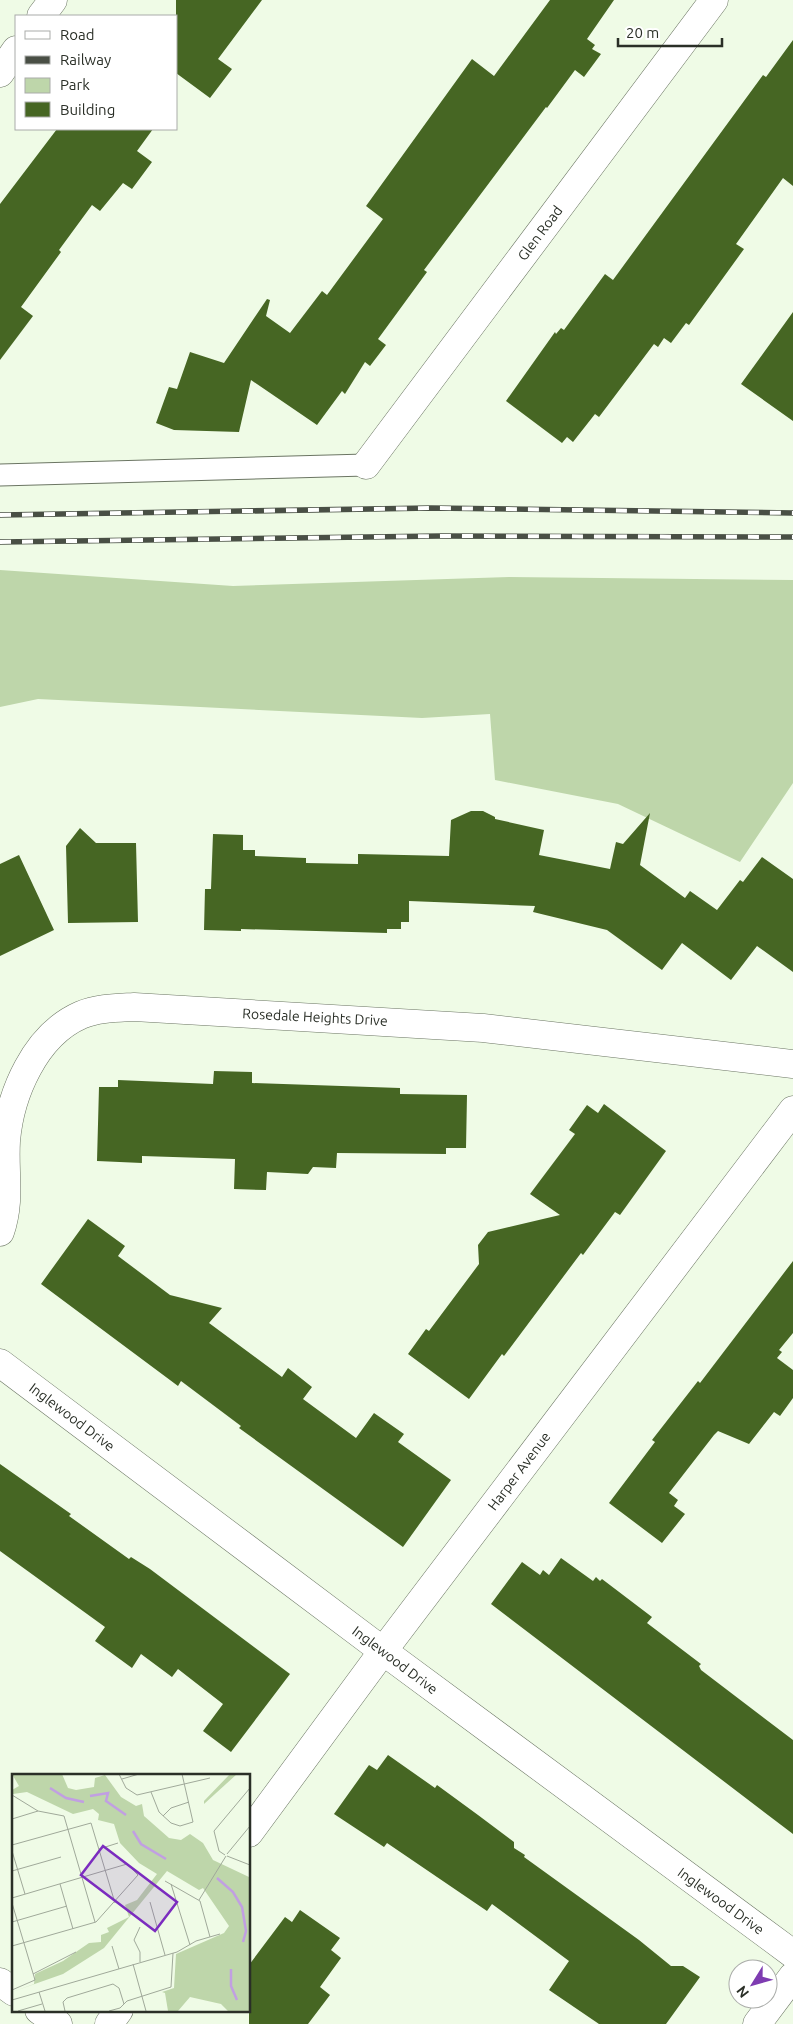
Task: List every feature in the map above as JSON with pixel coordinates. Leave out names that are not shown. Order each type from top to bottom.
[{"type":"street","points":[[42,15],[53,0]]},
{"type":"street","name":"Glen Road","points":[[366,465],[714,0]]},
{"type":"street","points":[[0,73],[15,51]]},
{"type":"street","name":"Rosedale Heights Drive","points":[[0,1232],[8,1196],[6,1142],[11,1113],[22,1081],[47,1038],[81,1015],[105,1008],[144,1007],[483,1028],[793,1064]]},
{"type":"street","name":"Harper Avenue","points":[[250,1833],[382,1651],[793,1110]]},
{"type":"street","name":"Inglewood Drive","points":[[0,1363],[382,1651],[793,1954]]},
{"type":"street","points":[[757,2024],[793,1976]]},
{"type":"street","points":[[0,1982],[12,1991]]},
{"type":"street","points":[[42,2012],[58,2024]]},
{"type":"street","points":[[109,2024],[118,2012]]},
{"type":"lane","points":[[0,475],[366,465]]},
{"type":"green space","points":[[0,570],[233,586],[509,577],[793,580],[793,783],[740,862],[618,804],[495,780],[490,714],[422,718],[38,699],[0,707]]},
{"type":"building","points":[[176,0],[262,0],[218,59],[232,69],[210,98],[178,74],[178,15],[176,15]]},
{"type":"building","points":[[550,0],[614,0],[587,39],[595,45],[592,49],[601,54],[584,77],[575,70],[546,107],[424,270],[427,272],[378,339],[386,345],[370,366],[365,362],[345,394],[342,391],[317,425],[251,380],[239,432],[174,430],[156,423],[169,387],[177,389],[190,352],[224,363],[267,299],[270,300],[266,316],[290,333],[322,291],[327,295],[383,219],[366,206],[472,59],[494,76]]},
{"type":"building","points":[[793,40],[793,186],[783,178],[736,244],[744,249],[689,325],[686,323],[671,343],[664,338],[658,347],[654,344],[599,417],[595,414],[573,442],[567,437],[562,443],[506,401],[555,332],[556,334],[561,328],[564,330],[605,274],[613,280],[763,75],[766,77]]},
{"type":"building","points":[[56,130],[152,130],[137,151],[152,162],[132,189],[123,183],[100,211],[92,205],[21,307],[33,316],[0,360],[0,204]]},
{"type":"building","points":[[793,312],[793,421],[741,384]]},
{"type":"building","points":[[471,811],[483,811],[495,817],[495,819],[544,830],[539,855],[610,869],[616,842],[623,844],[650,813],[640,865],[685,898],[690,891],[717,910],[740,880],[743,882],[762,857],[793,879],[793,972],[757,946],[731,980],[682,943],[662,970],[607,930],[533,912],[535,906],[409,901],[409,922],[401,922],[401,929],[387,929],[387,933],[241,929],[241,931],[204,930],[205,889],[211,889],[213,834],[243,835],[243,850],[255,850],[255,856],[306,858],[306,863],[358,864],[358,854],[449,856],[451,820]]},
{"type":"building","points":[[80,828],[96,843],[136,843],[138,922],[68,923],[66,846]]},
{"type":"building","points":[[19,855],[54,930],[0,956],[0,864]]},
{"type":"building","points":[[214,1071],[252,1072],[252,1083],[400,1088],[400,1094],[467,1095],[466,1148],[446,1148],[446,1154],[337,1153],[336,1168],[313,1167],[308,1174],[267,1172],[266,1190],[234,1189],[235,1159],[142,1156],[142,1163],[97,1161],[99,1087],[118,1087],[118,1080],[213,1084]]},
{"type":"building","points":[[604,1104],[666,1151],[620,1215],[615,1212],[583,1255],[581,1253],[504,1356],[502,1354],[469,1399],[408,1354],[426,1329],[429,1331],[479,1264],[478,1245],[488,1232],[560,1215],[530,1194],[575,1134],[569,1130],[587,1105],[598,1113]]},
{"type":"building","points":[[88,1219],[125,1246],[118,1256],[170,1295],[222,1308],[209,1323],[282,1377],[288,1368],[312,1387],[303,1399],[356,1438],[374,1413],[404,1434],[398,1442],[451,1480],[403,1547],[239,1428],[241,1426],[181,1381],[178,1386],[41,1284]]},
{"type":"building","points":[[793,1261],[793,1333],[779,1350],[782,1352],[777,1358],[793,1370],[793,1398],[780,1416],[774,1412],[749,1444],[718,1431],[714,1435],[669,1493],[678,1500],[674,1506],[685,1514],[662,1543],[609,1503],[655,1442],[652,1440],[698,1381],[700,1383]]},
{"type":"building","points":[[0,1464],[71,1514],[69,1516],[129,1559],[131,1557],[150,1569],[290,1674],[231,1752],[203,1731],[223,1704],[178,1669],[172,1677],[141,1654],[132,1668],[95,1641],[105,1627],[0,1551]]},
{"type":"building","points":[[561,1558],[593,1581],[596,1577],[600,1581],[602,1579],[652,1617],[647,1623],[701,1664],[699,1666],[701,1670],[793,1740],[793,1834],[491,1604],[522,1562],[540,1575],[543,1570],[549,1575]]},
{"type":"building","points":[[388,1755],[435,1788],[437,1785],[478,1815],[514,1842],[514,1848],[525,1855],[524,1857],[639,1940],[671,1966],[683,1966],[700,1977],[666,2024],[599,2024],[549,1990],[569,1961],[492,1904],[487,1911],[387,1843],[384,1847],[334,1814],[369,1765],[377,1770]]},
{"type":"building","points":[[300,1910],[340,1938],[331,1950],[341,1958],[320,1987],[330,1995],[308,2024],[249,2024],[250,1964],[285,1917],[292,1922]]},
{"type":"railway","points":[[0,515],[431,508],[793,513]]},
{"type":"railway","points":[[0,542],[441,536],[793,537]]}]
